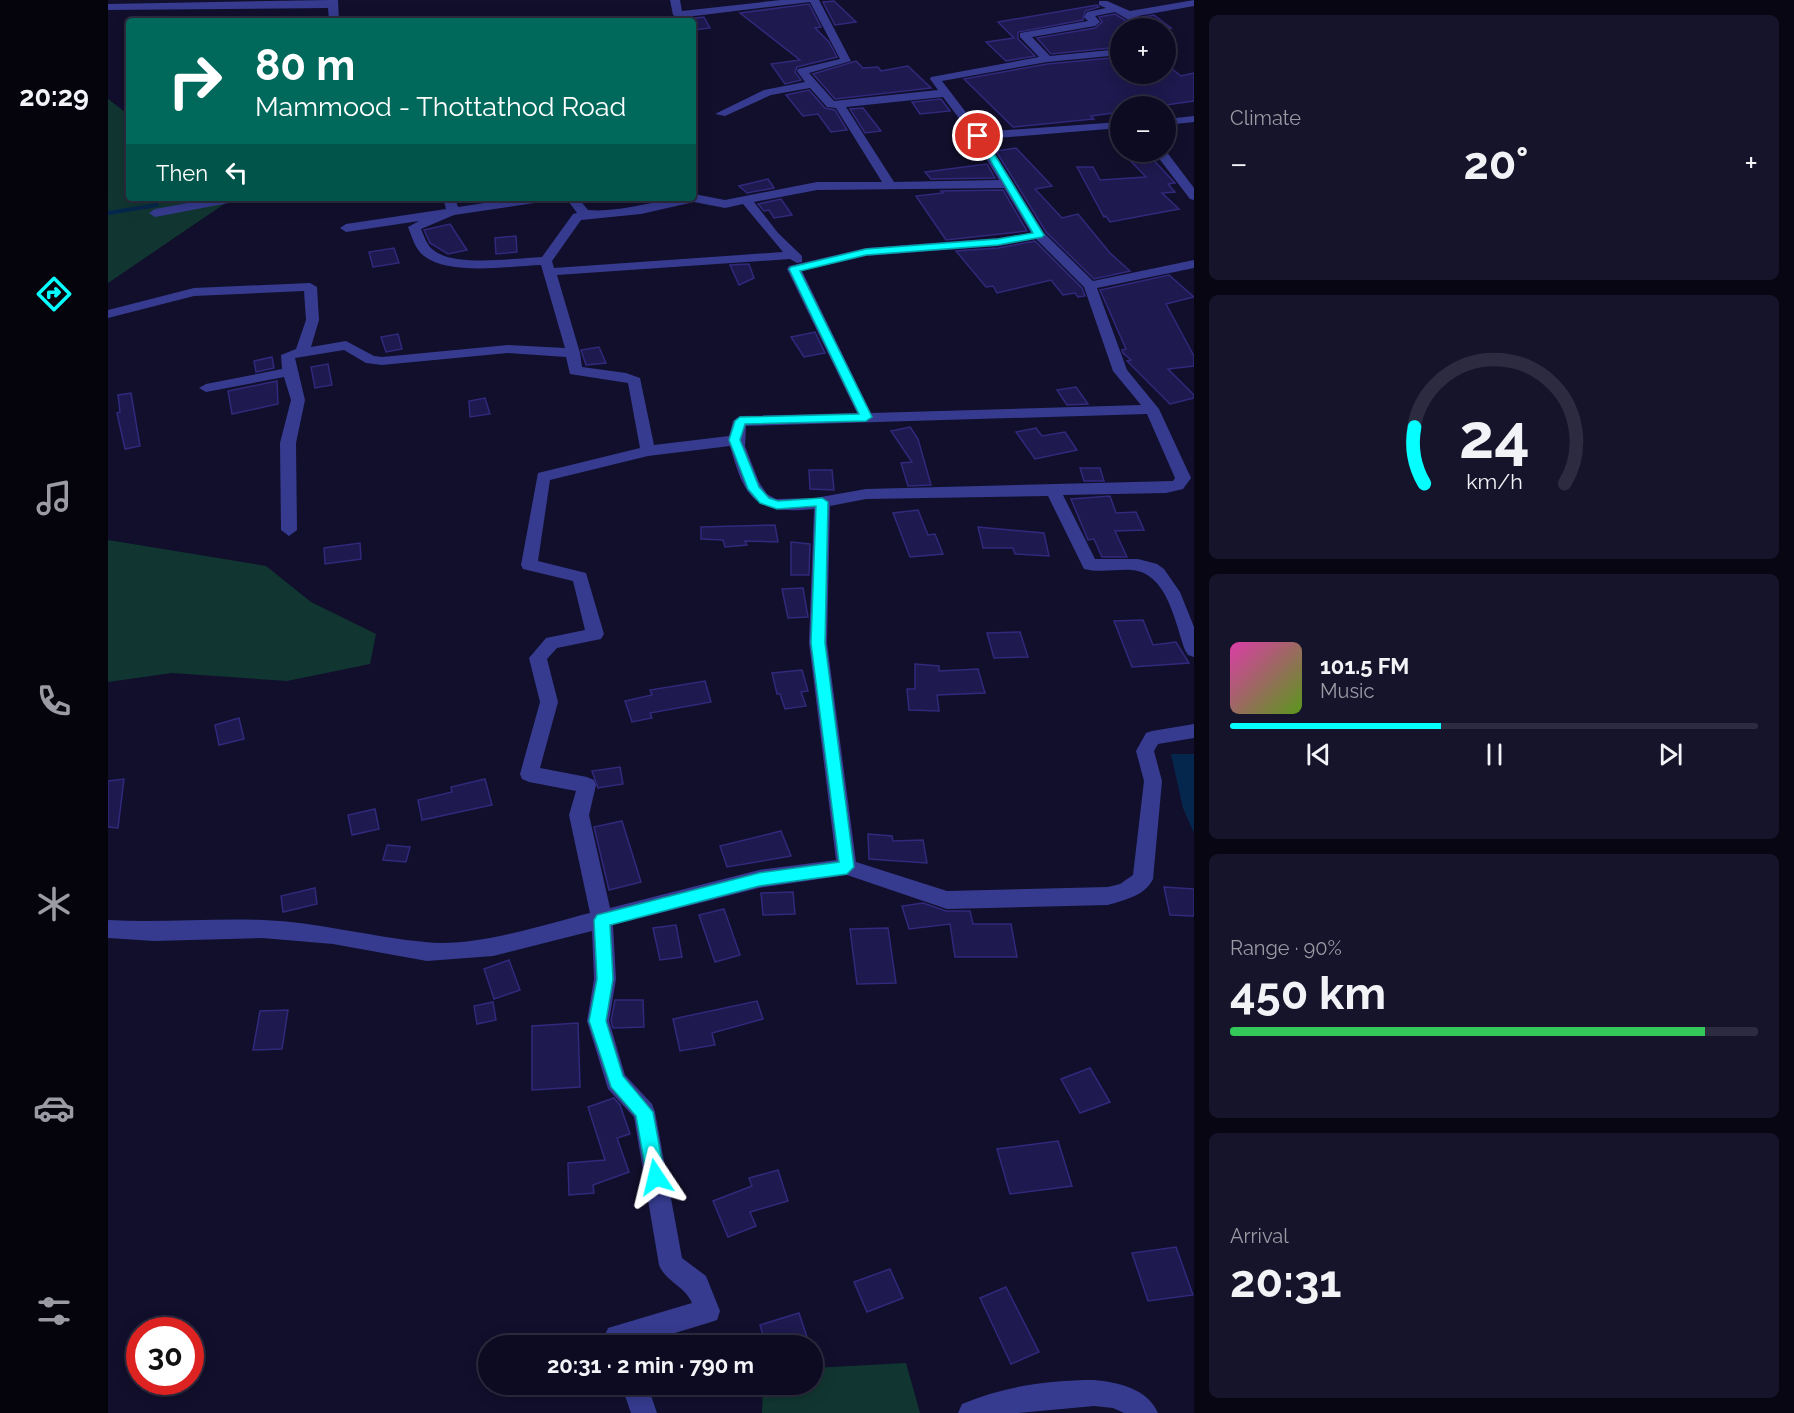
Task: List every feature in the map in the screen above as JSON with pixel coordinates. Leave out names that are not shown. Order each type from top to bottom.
[{"type":"street","points":[[675,0],[678,15],[807,0]]},
{"type":"street","points":[[814,0],[846,58],[842,63],[803,70],[802,74],[831,105],[840,106],[945,93]]},
{"type":"street","points":[[1099,0],[1134,18]]},
{"type":"street","points":[[108,7],[333,2],[334,18]]},
{"type":"street","points":[[1129,14],[1188,2]]},
{"type":"street","points":[[1047,59],[1024,35],[1095,22],[1089,17],[1091,14],[1114,9]]},
{"type":"street","points":[[1110,52],[1047,59],[935,79],[978,136],[1039,235],[1090,286],[1120,371],[1152,409],[1183,478],[1178,485],[1166,488],[866,494],[822,502],[777,505],[764,501],[754,489],[735,440],[740,421],[1152,409]]},
{"type":"street","points":[[722,114],[768,92],[812,84]]},
{"type":"street","points":[[840,106],[891,186]]},
{"type":"street","points":[[1176,121],[1194,119]]},
{"type":"street","points":[[978,136],[1110,126]]},
{"type":"street","points":[[1168,162],[1194,196]]},
{"type":"street","points":[[696,198],[725,204],[817,186],[1008,184]]},
{"type":"street","points":[[746,200],[805,267]]},
{"type":"street","points":[[155,213],[218,201]]},
{"type":"street","points":[[346,228],[451,204],[496,201]]},
{"type":"street","points":[[574,201],[584,213]]},
{"type":"street","points":[[648,451],[635,381],[626,377],[575,371],[573,353],[548,266],[577,217],[584,213],[619,213],[679,201]]},
{"type":"street","points":[[451,204],[414,227],[426,251],[439,261],[461,265],[548,266],[793,255]]},
{"type":"street","points":[[866,417],[794,269],[866,252],[998,242],[1039,235]]},
{"type":"street","points":[[1090,286],[1194,264]]},
{"type":"street","points":[[108,314],[194,292],[310,287],[313,304],[312,332],[302,351]]},
{"type":"street","points":[[289,530],[288,443],[298,400],[288,355],[346,345],[372,360],[382,361],[508,349],[573,353]]},
{"type":"street","points":[[206,388],[290,372]]},
{"type":"street","points":[[624,1335],[708,1311],[697,1285],[671,1265],[644,1112],[616,1081],[598,1021],[605,979],[602,920],[579,815],[587,785],[529,774],[549,702],[538,658],[552,643],[595,634],[580,577],[529,565],[543,477],[648,451],[735,440]]},
{"type":"street","points":[[1053,490],[1090,565],[1150,567],[1160,573],[1172,593],[1194,650]]},
{"type":"street","points":[[822,502],[818,643],[847,867]]},
{"type":"street","points":[[108,929],[154,932],[262,929],[333,935],[427,952],[493,948],[759,879],[847,867],[947,900],[1108,896],[1126,891],[1143,879],[1153,781],[1145,751],[1152,738],[1194,731]]},
{"type":"street","points":[[971,1413],[996,1404],[1062,1395],[1107,1394],[1127,1401],[1145,1413]]},
{"type":"street","points":[[638,1395],[644,1413]]},
{"type":"green space","points":[[108,99],[126,113],[126,201],[229,201],[108,283]]},
{"type":"green space","points":[[108,540],[266,566],[311,602],[376,634],[370,664],[287,681],[172,673],[108,682]]},
{"type":"green space","points":[[906,1363],[920,1413],[762,1413],[763,1395],[823,1395],[823,1367]]},
{"type":"water","points":[[1171,754],[1194,754],[1194,833],[1183,808]]},
{"type":"building","points":[[834,1],[856,22],[835,25],[823,2]]},
{"type":"building","points":[[809,4],[821,27],[815,28],[829,42],[837,57],[797,67],[795,72],[801,80],[785,84],[771,64],[800,60],[740,13]]},
{"type":"building","points":[[1097,5],[1099,7],[1085,11],[1083,20],[1018,32],[1018,39],[1035,56],[1006,61],[986,42],[1014,38],[998,22]]},
{"type":"building","points":[[1115,14],[1122,18],[1110,18],[1110,48],[1051,54],[1037,38],[1095,28],[1102,22],[1099,17]]},
{"type":"building","points":[[1154,15],[1158,18],[1144,18]]},
{"type":"building","points":[[704,17],[710,28],[696,30],[695,18]]},
{"type":"building","points":[[1110,58],[1110,84],[1176,84],[1176,72],[1181,76],[1194,73],[1194,101],[1176,104],[1176,96],[1110,96],[1110,113],[1091,116],[1094,119],[1013,127],[964,79],[1047,64]]},
{"type":"building","points":[[856,61],[863,68],[878,67],[881,71],[908,66],[931,88],[835,99],[813,74]]},
{"type":"building","points":[[809,90],[825,108],[835,110],[847,130],[831,132],[818,114],[803,116],[786,95]]},
{"type":"building","points":[[941,99],[950,111],[920,114],[912,102]]},
{"type":"building","points":[[863,108],[881,131],[865,133],[850,109]]},
{"type":"building","points":[[1016,148],[1052,186],[1035,189],[1062,218],[1078,214],[1110,253],[1130,271],[1094,279],[1046,232],[996,151]]},
{"type":"building","points":[[1132,162],[1155,162],[1175,183],[1168,184],[1175,192],[1162,193],[1179,209],[1110,222],[1106,216],[1104,217],[1077,167],[1093,167],[1100,180],[1146,177]]},
{"type":"building","points":[[987,164],[995,178],[931,179],[925,172]]},
{"type":"building","points":[[768,179],[774,188],[747,193],[739,186]]},
{"type":"building","points":[[1003,190],[1027,231],[946,240],[916,196],[943,193],[941,191]]},
{"type":"building","points":[[781,199],[792,215],[774,218],[769,210],[764,211],[758,204]]},
{"type":"building","points":[[450,224],[467,250],[448,254],[430,243],[424,230]]},
{"type":"building","points":[[516,236],[517,252],[496,254],[495,238]]},
{"type":"building","points":[[1035,241],[1082,288],[1085,296],[1078,297],[1075,293],[1063,295],[1051,280],[997,293],[993,286],[986,287],[956,251],[998,248]]},
{"type":"building","points":[[394,248],[399,263],[373,267],[369,252]]},
{"type":"building","points":[[749,264],[754,278],[739,285],[730,265]]},
{"type":"building","points":[[1169,275],[1194,297],[1166,304],[1194,356],[1194,366],[1168,369],[1194,395],[1194,398],[1170,404],[1127,361],[1131,360],[1123,353],[1122,350],[1126,349],[1100,290]]},
{"type":"building","points":[[815,332],[825,353],[804,357],[791,337]]},
{"type":"building","points":[[398,334],[402,349],[386,352],[381,337]]},
{"type":"building","points":[[599,347],[606,363],[586,365],[581,350]]},
{"type":"building","points":[[272,357],[274,368],[256,372],[254,361]]},
{"type":"building","points":[[328,364],[332,385],[315,388],[311,367]]},
{"type":"building","points":[[277,381],[278,404],[232,414],[228,391]]},
{"type":"building","points":[[1076,387],[1088,404],[1067,405],[1057,390]]},
{"type":"building","points":[[131,393],[140,446],[125,449],[117,413],[120,412],[118,395]]},
{"type":"building","points":[[485,398],[490,414],[470,417],[469,401]]},
{"type":"building","points":[[910,427],[918,439],[931,485],[908,486],[901,463],[912,462],[891,431]]},
{"type":"building","points":[[1036,428],[1042,436],[1065,432],[1077,450],[1035,459],[1016,432]]},
{"type":"building","points":[[1080,468],[1100,468],[1104,481],[1084,481]]},
{"type":"building","points":[[809,470],[832,470],[834,490],[810,489]]},
{"type":"building","points":[[1110,496],[1116,513],[1136,512],[1144,530],[1115,531],[1127,557],[1102,557],[1094,539],[1088,540],[1071,499]]},
{"type":"building","points":[[918,510],[928,535],[935,534],[943,554],[910,557],[893,513]]},
{"type":"building","points":[[775,525],[778,542],[745,541],[747,545],[725,547],[723,540],[701,539],[701,527]]},
{"type":"building","points":[[978,527],[1044,533],[1049,556],[1015,554],[1013,548],[983,548]]},
{"type":"building","points":[[791,542],[810,544],[809,575],[791,575]]},
{"type":"building","points":[[360,543],[361,559],[325,564],[324,548]]},
{"type":"building","points":[[803,588],[808,617],[788,618],[782,589]]},
{"type":"building","points":[[1143,620],[1153,645],[1176,642],[1189,663],[1132,667],[1114,621]]},
{"type":"building","points":[[1020,632],[1028,657],[994,658],[987,633]]},
{"type":"building","points":[[915,664],[939,666],[939,671],[978,669],[985,693],[937,695],[939,711],[909,710],[907,689],[915,689]]},
{"type":"building","points":[[802,670],[808,691],[801,692],[806,706],[785,709],[780,694],[777,694],[772,673]]},
{"type":"building","points":[[705,681],[711,702],[650,713],[652,718],[632,722],[625,701],[652,695],[650,690]]},
{"type":"building","points":[[239,718],[244,739],[219,745],[215,725]]},
{"type":"building","points":[[620,767],[623,784],[598,788],[592,771]]},
{"type":"building","points":[[124,779],[118,828],[108,827],[108,781]]},
{"type":"building","points":[[485,779],[492,805],[422,820],[418,800],[452,792],[451,787]]},
{"type":"building","points":[[375,809],[379,829],[352,835],[348,815]]},
{"type":"building","points":[[622,821],[641,882],[609,890],[594,827]]},
{"type":"building","points":[[781,831],[791,856],[727,867],[720,846]]},
{"type":"building","points":[[868,834],[892,836],[893,841],[923,840],[927,863],[869,859]]},
{"type":"building","points":[[387,845],[410,847],[406,862],[383,860]]},
{"type":"building","points":[[1164,887],[1194,889],[1194,916],[1170,915]]},
{"type":"building","points":[[315,888],[317,904],[283,912],[281,896]]},
{"type":"building","points":[[793,892],[795,914],[763,915],[761,893]]},
{"type":"building","points":[[923,903],[946,911],[970,911],[973,924],[1011,924],[1017,957],[955,957],[950,924],[909,929],[902,906]]},
{"type":"building","points":[[724,909],[740,955],[715,962],[699,915]]},
{"type":"building","points":[[676,925],[682,957],[660,960],[653,928]]},
{"type":"building","points":[[888,928],[896,983],[857,984],[850,929]]},
{"type":"building","points":[[509,960],[520,990],[494,999],[484,969]]},
{"type":"building","points":[[615,1000],[643,1000],[644,1027],[613,1028],[611,1021]]},
{"type":"building","points":[[757,1001],[763,1019],[712,1033],[715,1045],[680,1051],[673,1019]]},
{"type":"building","points":[[493,1002],[496,1020],[477,1024],[474,1006]]},
{"type":"building","points":[[288,1010],[282,1049],[253,1050],[260,1011]]},
{"type":"building","points":[[578,1023],[580,1087],[532,1090],[532,1026]]},
{"type":"building","points":[[1090,1068],[1110,1102],[1080,1113],[1061,1079]]},
{"type":"building","points":[[614,1098],[620,1105],[630,1134],[617,1138],[629,1172],[593,1185],[594,1193],[569,1195],[568,1163],[605,1160],[588,1107]]},
{"type":"building","points":[[1058,1141],[1072,1186],[1010,1194],[997,1149]]},
{"type":"building","points":[[778,1170],[788,1201],[750,1212],[756,1226],[728,1237],[713,1201],[752,1186],[749,1178]]},
{"type":"building","points":[[1176,1247],[1193,1295],[1148,1301],[1132,1253]]},
{"type":"building","points":[[890,1269],[903,1298],[867,1312],[854,1282]]},
{"type":"building","points":[[1006,1287],[1039,1352],[1011,1364],[980,1298]]},
{"type":"building","points":[[799,1313],[806,1335],[763,1335],[760,1325]]},
{"type":"waterway","points":[[108,213],[157,205]]},
{"type":"route","points":[[656,1177],[644,1112],[616,1081],[598,1021],[605,979],[602,920],[759,879],[847,867],[818,643],[822,502],[777,505],[764,501],[754,489],[735,440],[740,421],[866,417],[794,269],[866,252],[998,242],[1039,235],[978,136]]}]
